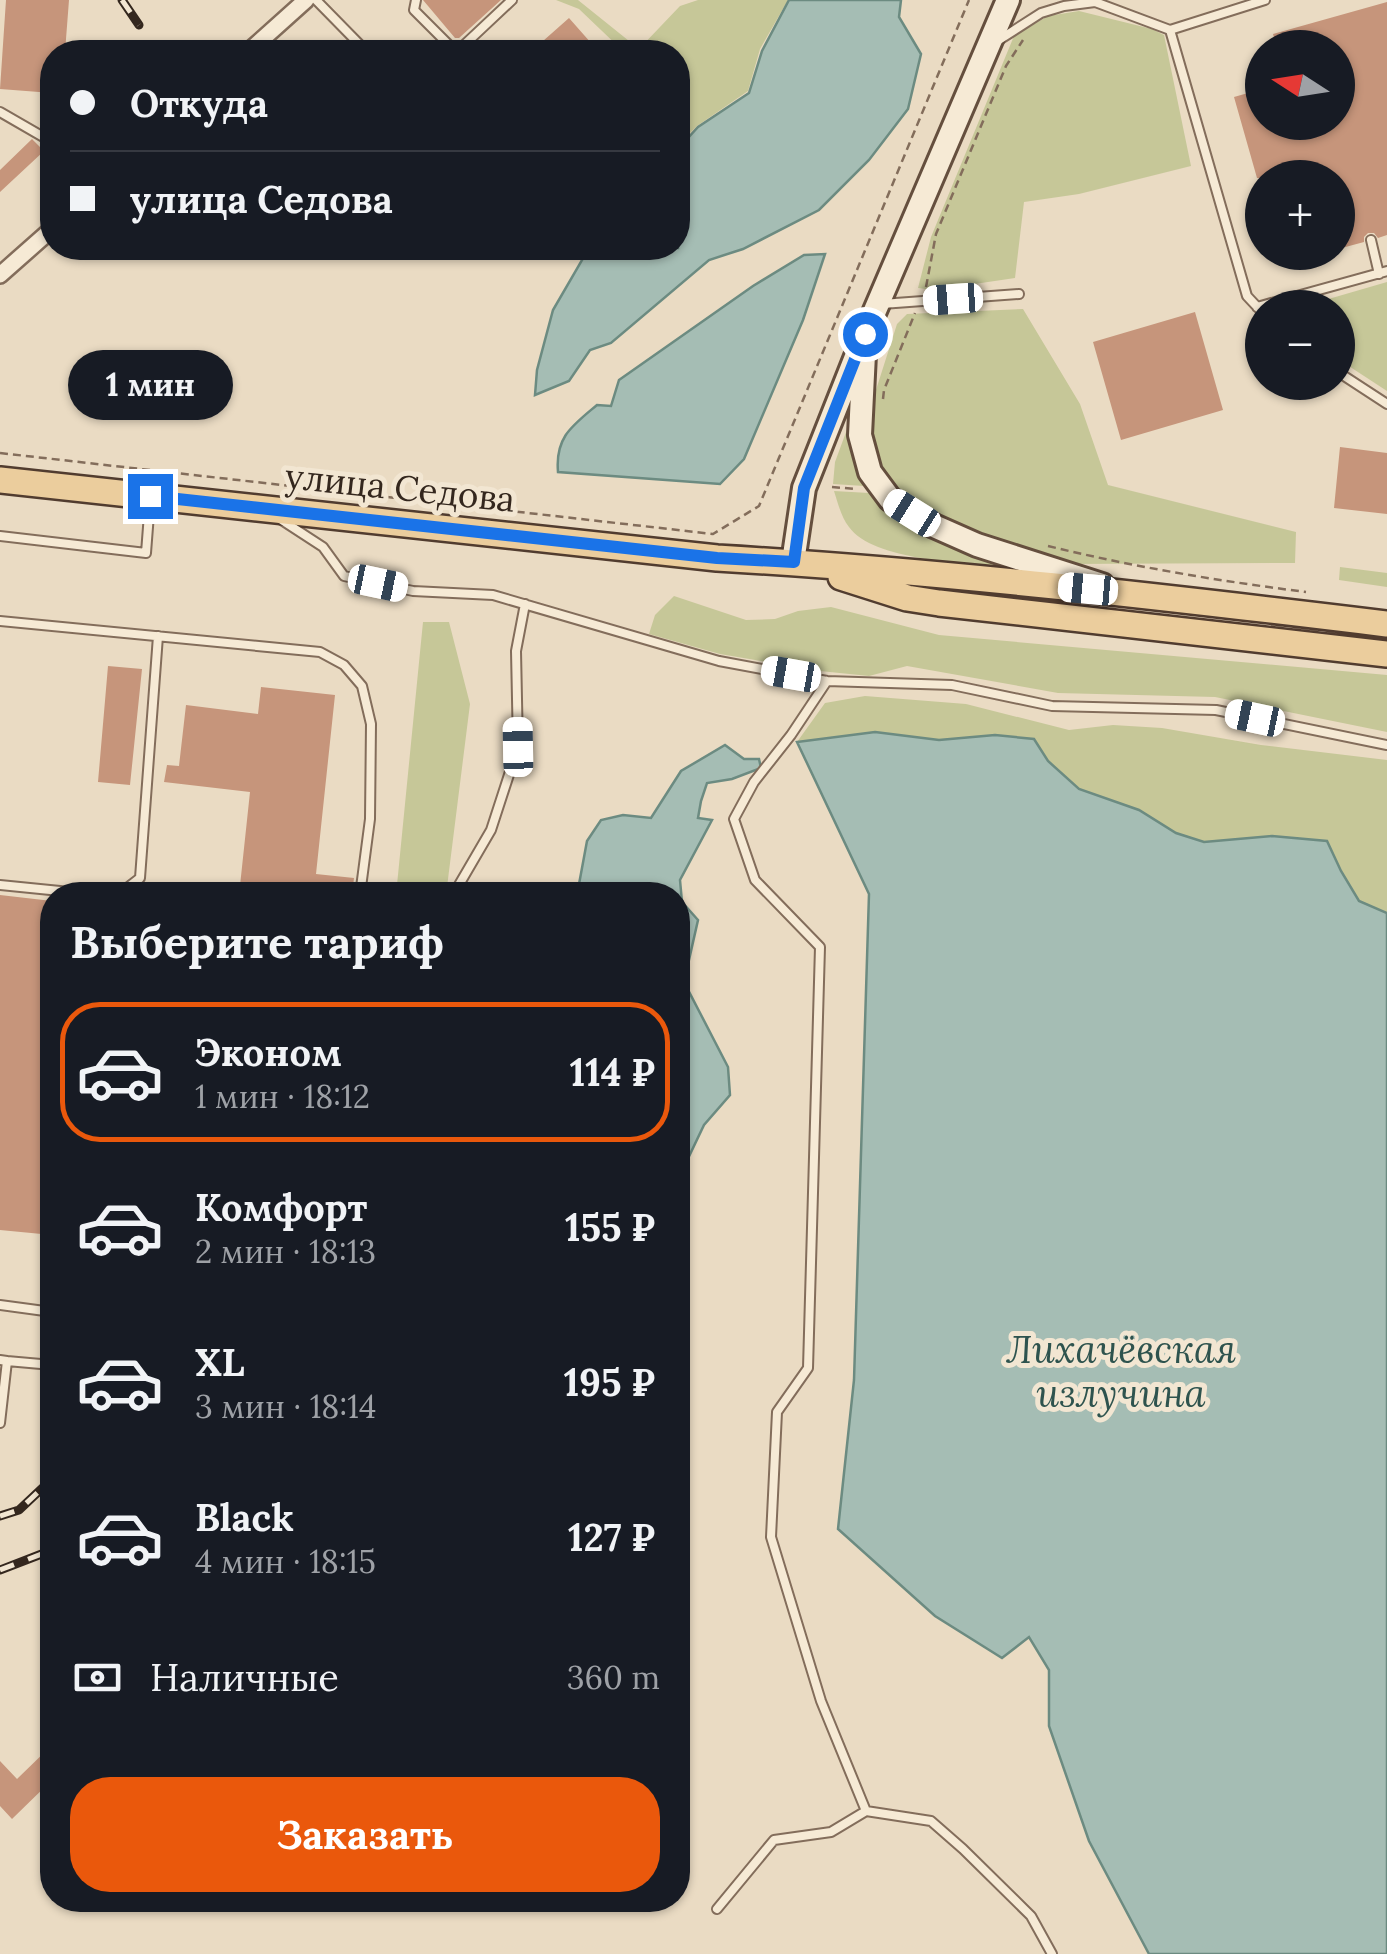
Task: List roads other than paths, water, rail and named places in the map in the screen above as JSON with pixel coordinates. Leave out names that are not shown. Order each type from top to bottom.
[{"type":"main road","points":[[794,562],[804,488],[865,334],[1008,0]]},
{"type":"main road","points":[[865,334],[860,435],[870,472],[890,499],[934,526],[977,545],[1124,592]]},
{"type":"main road","name":"улица Седова","points":[[0,480],[717,558],[794,562]]},
{"type":"main road","points":[[794,562],[1124,592],[1387,624]]},
{"type":"main road","points":[[794,562],[907,598],[939,603],[1387,654]]},
{"type":"street","points":[[261,40],[306,0]]},
{"type":"street","points":[[0,274],[40,239]]},
{"type":"lane","points":[[316,0],[355,40]]},
{"type":"lane","points":[[416,0],[414,10],[444,40]]},
{"type":"lane","points":[[469,40],[512,0]]},
{"type":"lane","points":[[988,47],[1041,13],[1064,6],[1094,1],[1170,30],[1266,0]]},
{"type":"lane","points":[[1170,30],[1245,290]]},
{"type":"lane","points":[[0,112],[40,135]]},
{"type":"lane","points":[[1325,290],[1383,272],[1371,240]]},
{"type":"lane","points":[[878,304],[1019,294]]},
{"type":"lane","points":[[1355,383],[1387,404]]},
{"type":"lane","points":[[0,536],[146,553],[150,496]]},
{"type":"lane","points":[[264,508],[323,548],[344,576],[413,591],[493,595],[720,661],[827,681],[952,685],[1052,706],[1216,710],[1387,746]]},
{"type":"lane","points":[[461,882],[490,830],[518,747],[516,651],[525,604]]},
{"type":"lane","points":[[0,621],[320,652],[344,665],[362,686],[371,724],[370,819],[362,882]]},
{"type":"lane","points":[[135,882],[140,878],[158,636]]},
{"type":"lane","points":[[827,681],[754,782],[734,818],[754,880],[820,947],[808,1368],[778,1412],[771,1537],[821,1701],[866,1811]]},
{"type":"lane","points":[[0,885],[40,889]]},
{"type":"lane","points":[[0,1306],[40,1311]]},
{"type":"lane","points":[[0,1423],[3,1360],[40,1365]]},
{"type":"lane","points":[[717,1909],[774,1840],[831,1832],[866,1811],[931,1821],[1031,1916],[1052,1954]]},
{"type":"water","points":[[789,0],[901,0],[899,17],[921,54],[908,109],[869,160],[819,210],[743,249],[709,260],[611,343],[590,350],[569,381],[535,395],[537,370],[553,310],[582,260],[690,260],[690,136],[749,93],[762,51]]},
{"type":"water","points":[[825,254],[803,320],[744,459],[720,484],[558,472],[559,450],[567,433],[597,405],[611,406],[619,380],[753,286],[804,255]]},
{"type":"water","name":"Лихачёвская излучина","points":[[875,732],[939,740],[995,735],[1034,739],[1048,761],[1079,789],[1139,810],[1176,833],[1204,842],[1272,836],[1327,841],[1359,901],[1387,913],[1387,1954],[1149,1954],[1089,1841],[1049,1726],[1049,1670],[1029,1637],[1002,1658],[935,1616],[838,1529],[854,1380],[869,894],[797,742]]},
{"type":"water","points":[[725,745],[744,759],[759,759],[761,768],[707,783],[698,818],[712,820],[680,882],[579,882],[587,841],[601,820],[623,815],[651,818],[681,771]]},
{"type":"water","points":[[690,911],[698,920],[690,955]]},
{"type":"water","points":[[690,994],[728,1067],[730,1095],[704,1125],[690,1154]]},
{"type":"railway","points":[[122,0],[139,25]]},
{"type":"railway","points":[[0,1516],[19,1510],[40,1490]]},
{"type":"railway","points":[[0,1570],[40,1555]]}]
